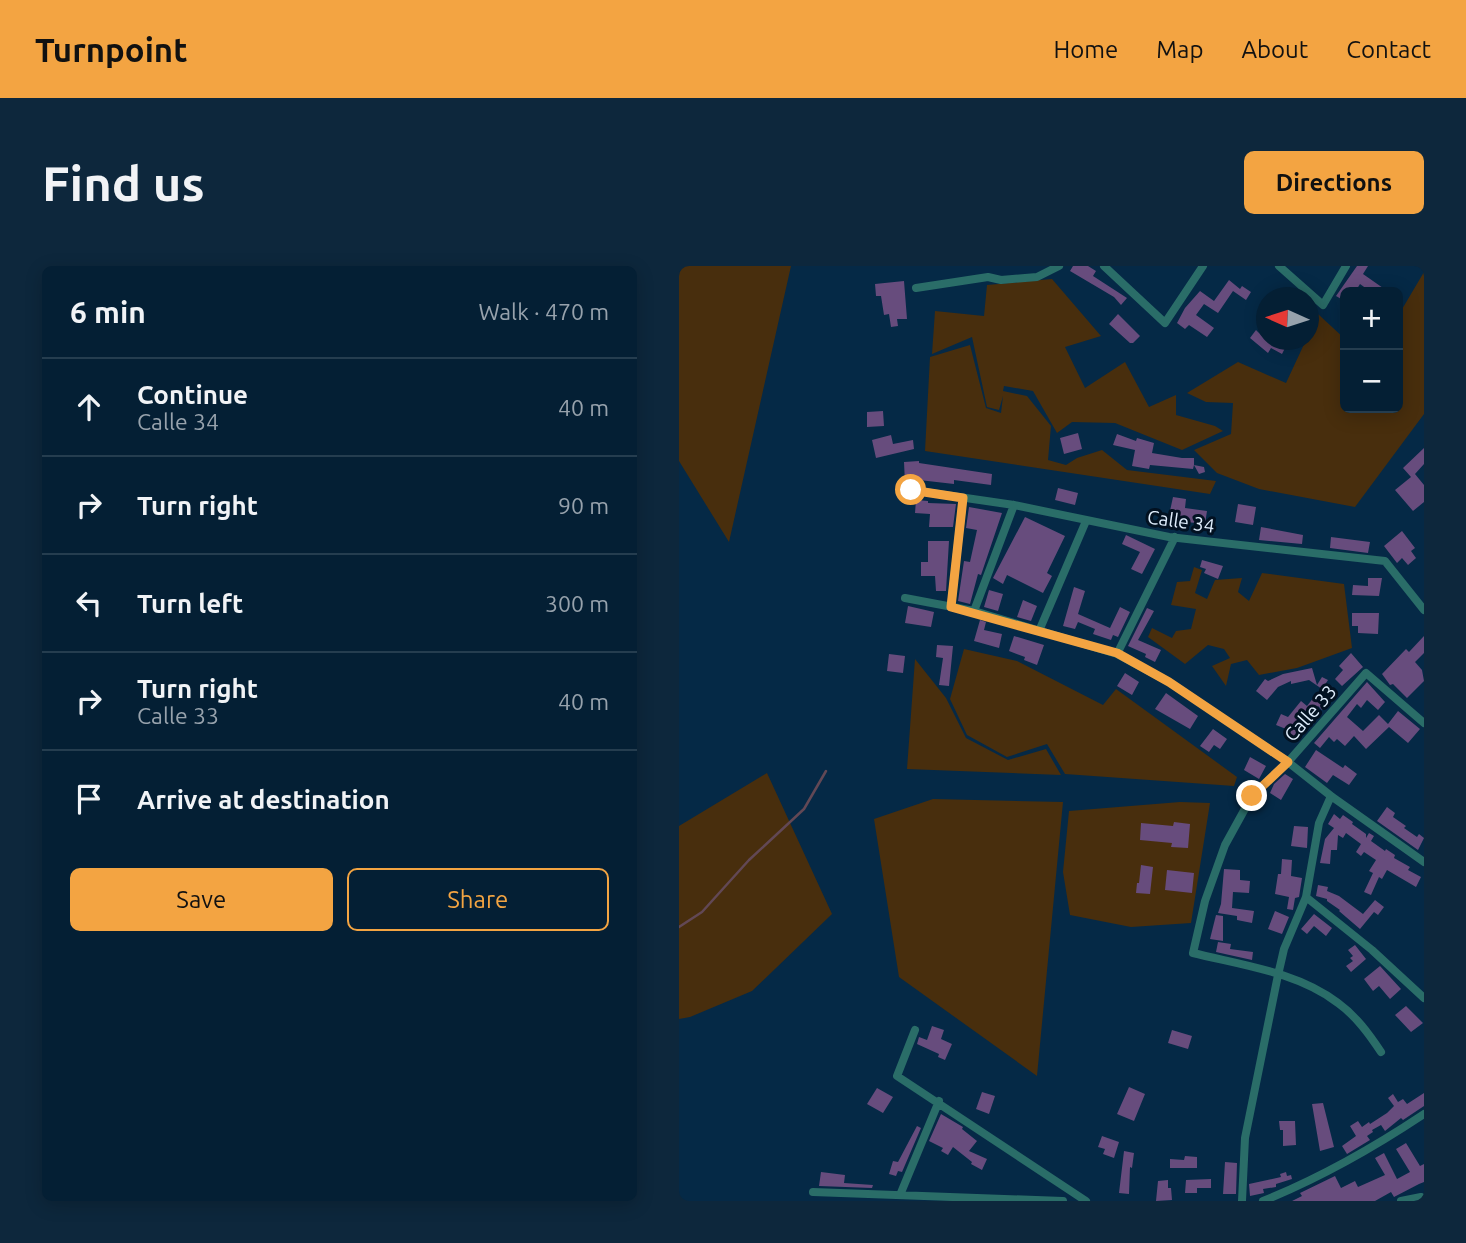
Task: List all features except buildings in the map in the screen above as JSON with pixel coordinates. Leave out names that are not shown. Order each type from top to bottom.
[{"type":"street","points":[[916,288],[988,277],[1002,280],[1037,277],[1059,266]]},
{"type":"street","points":[[1104,266],[1165,323],[1203,266]]},
{"type":"street","points":[[1279,266],[1323,305],[1346,266]]},
{"type":"street","name":"Calle 34","points":[[911,490],[1014,505],[1175,537],[1385,561],[1424,610]]},
{"type":"street","points":[[951,607],[963,498]]},
{"type":"street","points":[[974,611],[1014,505]]},
{"type":"street","points":[[1039,631],[1086,521]]},
{"type":"street","points":[[1117,653],[1175,537]]},
{"type":"street","points":[[905,598],[974,611],[1117,653],[1169,682],[1288,762],[1424,862]]},
{"type":"street","name":"Calle 33","points":[[1278,975],[1193,953],[1205,901],[1225,845],[1252,796],[1288,762],[1366,673],[1424,723]]},
{"type":"street","points":[[1242,1201],[1245,1138],[1278,975],[1284,949],[1306,897],[1319,823],[1331,796]]},
{"type":"street","points":[[1306,897],[1372,950],[1424,998]]},
{"type":"street","points":[[1278,975],[1309,985],[1338,1002],[1362,1025],[1381,1052]]},
{"type":"street","points":[[915,1030],[897,1076],[939,1101],[1086,1201]]},
{"type":"street","points":[[900,1195],[939,1101]]},
{"type":"street","points":[[1263,1201],[1375,1146],[1424,1114]]},
{"type":"street","points":[[813,1192],[1063,1201]]},
{"type":"street","points":[[1401,1201],[1421,1198]]},
{"type":"shaded area","points":[[679,266],[791,266],[729,542],[679,461]]},
{"type":"shaded area","points":[[1424,272],[1424,414],[1355,507],[1259,489],[1217,473],[1194,450],[1231,434],[1233,403],[1206,402],[1187,393],[1238,362],[1286,383],[1301,350],[1319,350],[1319,315],[1340,334],[1340,413],[1403,413],[1403,308]]},
{"type":"shaded area","points":[[1052,279],[1101,336],[1065,347],[1085,388],[1125,362],[1149,407],[1176,395],[1176,415],[1215,426],[1223,431],[1182,450],[1115,423],[1072,422],[1057,433],[1033,391],[1004,386],[1003,391],[1027,396],[1051,426],[1048,460],[1066,465],[1077,458],[1102,450],[1127,470],[1216,481],[1210,494],[925,451],[930,357],[970,345],[986,408],[1001,413],[1003,396],[999,410],[987,407],[972,337],[932,354],[935,311],[984,316],[987,285]]},
{"type":"shaded area","points":[[1194,567],[1202,570],[1195,593],[1207,599],[1215,580],[1242,578],[1238,592],[1249,601],[1262,573],[1344,584],[1352,648],[1297,668],[1259,675],[1247,660],[1231,664],[1226,686],[1212,666],[1230,658],[1224,649],[1208,645],[1185,664],[1148,637],[1152,628],[1172,638],[1176,631],[1191,629],[1196,609],[1171,605],[1177,582],[1190,581]]},
{"type":"shaded area","points":[[964,649],[1017,661],[1103,705],[1116,689],[1237,777],[1234,786],[1065,774],[1047,744],[1007,757],[967,735],[950,699]]},
{"type":"shaded area","points":[[915,659],[946,698],[966,738],[1008,760],[1046,749],[1061,775],[907,769]]},
{"type":"shaded area","points":[[767,773],[832,914],[752,991],[679,1019],[679,826]]},
{"type":"shaded area","points":[[933,799],[1063,802],[1037,1076],[899,977],[874,819]]},
{"type":"shaded area","points":[[1180,802],[1210,803],[1191,923],[1131,927],[1070,915],[1063,872],[1069,811]]},
{"type":"waterway","points":[[679,927],[702,912],[749,860],[804,809],[826,771]]},
{"type":"route","points":[[911,490],[963,498],[951,607],[974,611],[1117,653],[1169,682],[1288,762],[1252,796]]}]
